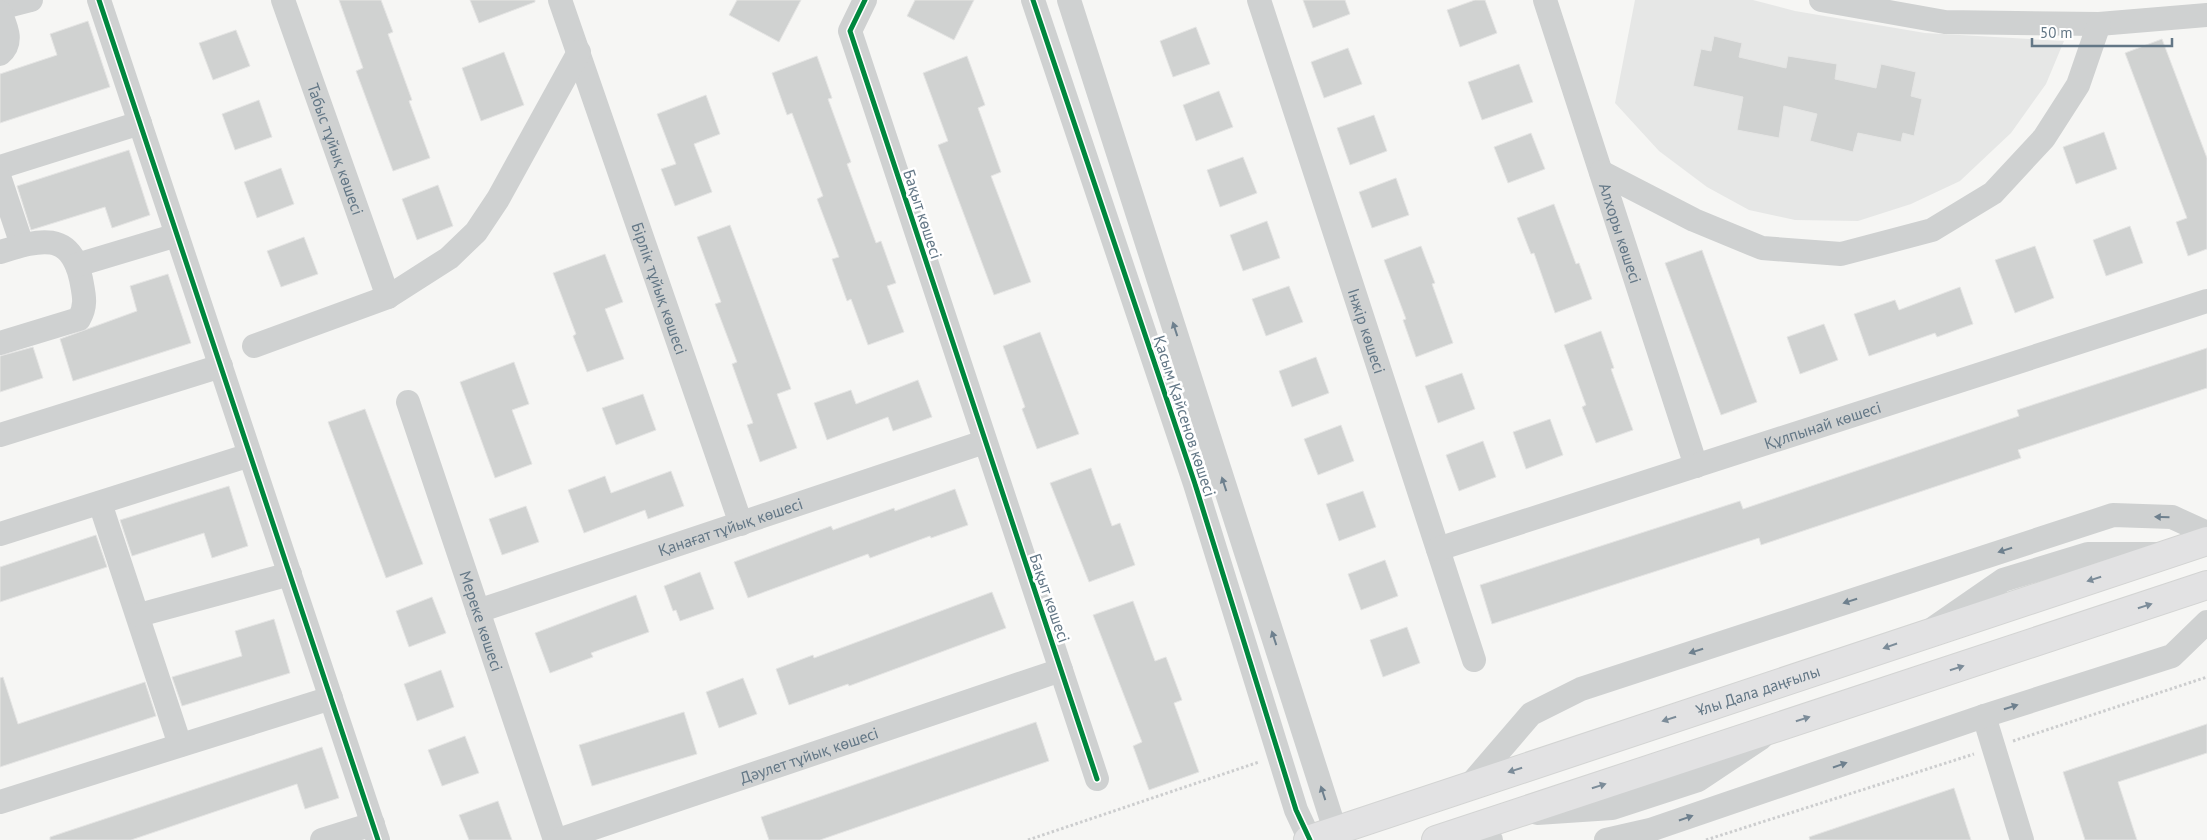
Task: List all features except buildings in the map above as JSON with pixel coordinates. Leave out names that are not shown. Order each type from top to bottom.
[{"type":"main road","name":"Ұлы Дала даңғылы","points":[[1309,840],[1334,835],[1470,785],[2207,541]]},
{"type":"main road","points":[[1444,837],[2207,585]]},
{"type":"street","points":[[0,54],[7,45],[8,35],[0,10],[31,0]]},
{"type":"street","points":[[99,0],[376,832],[322,840]]},
{"type":"street","name":"Табыс тұйық көшесі","points":[[283,0],[388,297]]},
{"type":"street","name":"Бірлік тұйық көшесі","points":[[560,0],[741,524]]},
{"type":"street","name":"Бақыт көшесі","points":[[865,0],[850,31],[984,442],[1097,779]]},
{"type":"street","name":"Қасым Қайсенов көшесі","points":[[1033,0],[1195,484],[1296,810],[1309,840]]},
{"type":"street","name":"Қасым Қайсенов көшесі","points":[[1069,0],[1334,835]]},
{"type":"street","name":"Інжір көшесі","points":[[1259,0],[1474,660]]},
{"type":"street","name":"Алхоры көшесі","points":[[1545,0],[1696,466]]},
{"type":"street","points":[[1821,0],[1945,22],[2099,24],[2207,15]]},
{"type":"street","points":[[1601,172],[1694,220],[1762,248],[1841,254],[1932,230],[1993,192],[2044,138],[2078,85],[2099,24]]},
{"type":"street","points":[[254,346],[388,297],[449,258],[476,232],[498,199],[579,52]]},
{"type":"street","points":[[0,166],[140,123]]},
{"type":"street","points":[[0,179],[22,245]]},
{"type":"street","points":[[78,265],[177,235]]},
{"type":"street","points":[[0,252],[22,245],[53,243],[62,245],[70,250],[78,265],[85,308],[79,320],[0,343]]},
{"type":"street","name":"Құлпынай көшесі","points":[[1438,549],[2207,301]]},
{"type":"street","points":[[0,435],[221,366]]},
{"type":"street","name":"Мереке көшесі","points":[[408,402],[556,840]]},
{"type":"street","name":"Қанағат тұйық көшесі","points":[[478,612],[984,442]]},
{"type":"street","points":[[0,534],[250,455]]},
{"type":"street","points":[[100,503],[139,615],[180,745]]},
{"type":"street","points":[[1470,785],[1531,714],[1581,689],[2113,515],[2172,517],[2207,533]]},
{"type":"street","points":[[139,615],[290,574]]},
{"type":"street","points":[[1606,840],[1651,835],[1984,716],[2172,656],[2207,622]]},
{"type":"street","name":"Дәулет тұйық көшесі","points":[[556,840],[1061,670]]},
{"type":"street","points":[[0,802],[331,698]]},
{"type":"street","points":[[1984,716],[2022,840]]},
{"type":"street","points":[[1444,837],[1491,840]]},
{"type":"path","points":[[1706,840],[2207,677]]},
{"type":"path","points":[[1028,840],[1279,755]]},
{"type":"shaded area","points":[[1635,0],[1753,0],[1795,11],[1925,33],[2064,41],[2046,84],[2011,133],[1960,181],[1911,204],[1858,221],[1795,220],[1749,210],[1707,187],[1659,151],[1615,103]]},
{"type":"cycle path","points":[[99,0],[378,840]]},
{"type":"cycle path","points":[[865,0],[850,31],[1097,779]]},
{"type":"cycle path","points":[[1033,0],[1195,484],[1296,810],[1310,840]]}]
